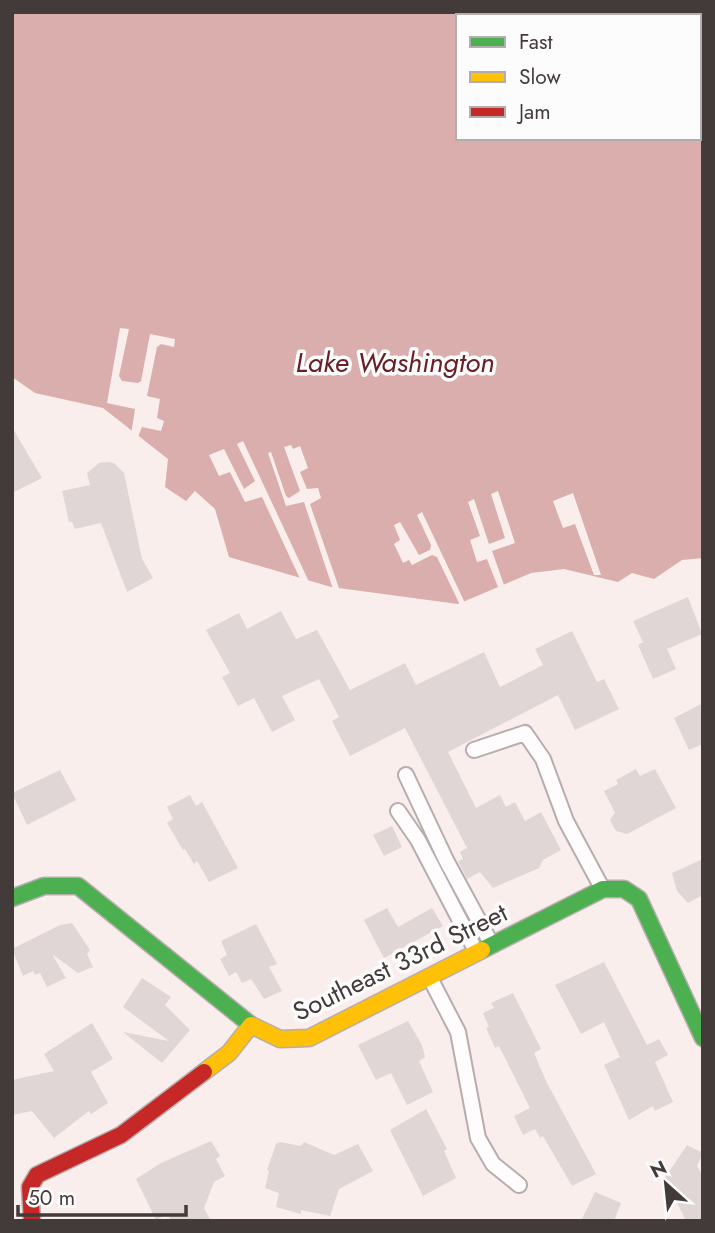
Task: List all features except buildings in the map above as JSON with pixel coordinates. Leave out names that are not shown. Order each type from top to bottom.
[{"type":"street","name":"Southeast 33rd Street","points":[[12,898],[41,885],[57,882],[78,886],[251,1025],[280,1039],[309,1038],[603,889],[624,889],[639,899],[703,1037]]},
{"type":"street","points":[[32,1221],[30,1187],[37,1175],[121,1135],[229,1052],[251,1025]]},
{"type":"lane","points":[[474,750],[524,733],[543,759],[566,821],[603,889]]},
{"type":"lane","points":[[406,775],[485,950]]},
{"type":"lane","points":[[398,811],[485,950]]},
{"type":"lane","points":[[430,978],[458,1032],[478,1138],[494,1164],[519,1185]]},
{"type":"water","name":"Lake Washington","points":[[12,12],[703,12],[703,558],[682,560],[654,579],[632,573],[618,582],[564,569],[531,573],[458,604],[331,587],[229,557],[215,509],[195,491],[186,501],[165,487],[168,459],[103,408],[35,393],[12,377]]},
{"type":"pier","points":[[120,328],[129,329],[119,376],[122,381],[141,381],[150,334],[175,339],[174,347],[161,344],[157,347],[147,396],[160,399],[157,418],[164,421],[161,431],[142,427],[138,437],[131,435],[135,409],[107,403]]},
{"type":"pier","points":[[243,441],[310,584],[301,581],[262,497],[245,502],[230,472],[219,476],[209,455],[224,449],[244,489],[255,481],[237,444]]},
{"type":"pier","points":[[291,445],[293,449],[300,446],[308,468],[300,472],[307,489],[318,488],[321,498],[310,504],[340,591],[333,589],[304,502],[286,506],[268,453],[271,452],[289,498],[300,491],[284,447]]},
{"type":"pier","points":[[498,491],[515,543],[492,551],[504,585],[498,587],[487,559],[477,562],[470,540],[480,536],[468,502],[474,499],[489,544],[505,538],[491,494]]},
{"type":"pier","points":[[573,493],[601,575],[594,575],[575,524],[563,528],[553,501]]},
{"type":"pier","points":[[422,512],[465,603],[460,605],[437,557],[432,555],[412,565],[409,560],[403,563],[394,544],[400,540],[394,525],[400,522],[419,555],[430,550],[431,545],[417,515]]},
{"type":"traffic: fast","points":[[12,898],[44,886],[78,886],[251,1025]]},
{"type":"traffic: fast","points":[[482,950],[603,889],[624,889],[639,899],[703,1038]]},
{"type":"traffic: slow","points":[[204,1072],[229,1053],[251,1025],[280,1039],[309,1038],[482,950]]},
{"type":"traffic: jam","points":[[32,1221],[30,1187],[37,1175],[121,1135],[204,1072]]}]
